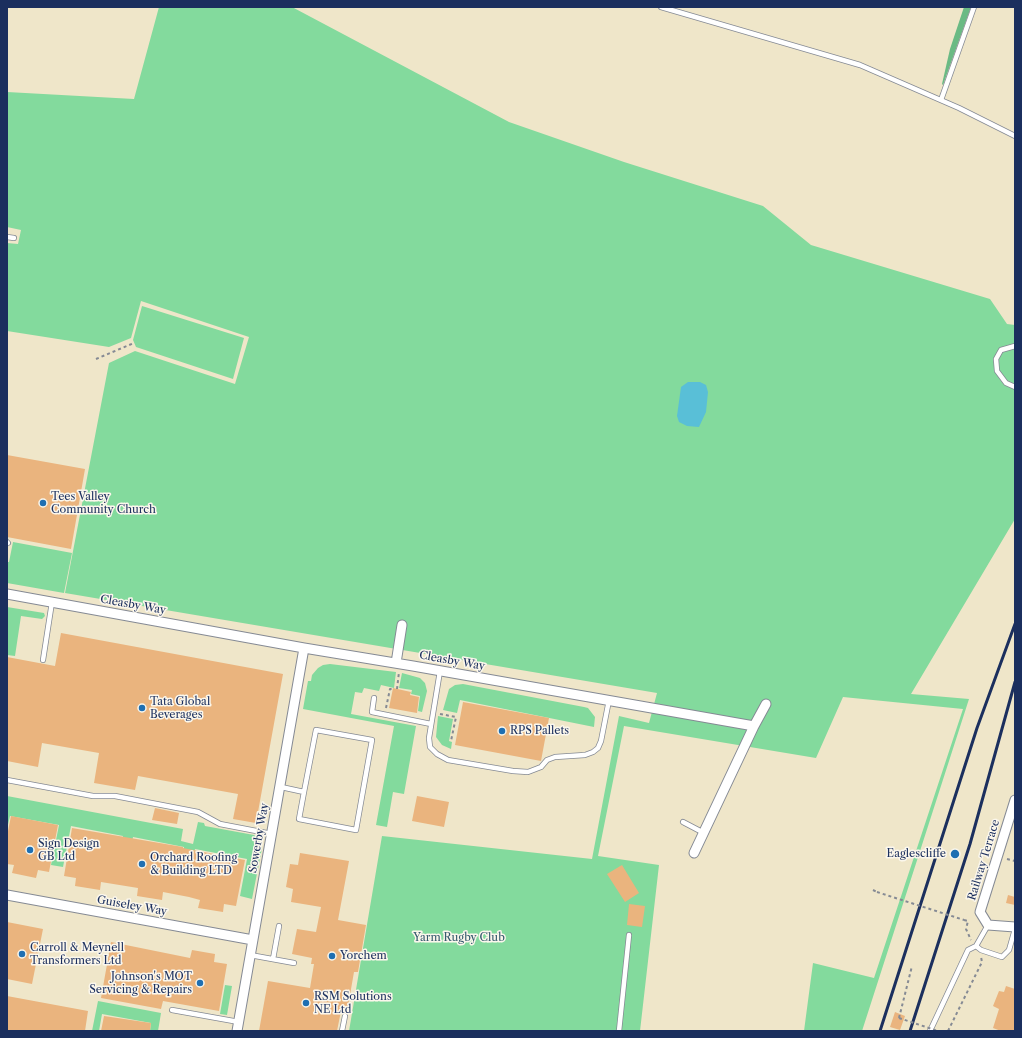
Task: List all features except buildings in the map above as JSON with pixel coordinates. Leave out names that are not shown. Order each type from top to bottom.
[{"type":"street","name":"Cleasby Way","points":[[7,594],[304,648],[398,667],[440,671],[754,726]]},
{"type":"street","points":[[398,667],[402,625]]},
{"type":"street","name":"Sowerby Way","points":[[238,1026],[304,648]]},
{"type":"street","points":[[694,853],[754,726],[766,704]]},
{"type":"street","name":"Railway Terrace","points":[[988,925],[980,912],[1015,800]]},
{"type":"street","name":"Guiseley Way","points":[[7,895],[253,940]]},
{"type":"street","points":[[988,925],[1015,928]]},
{"type":"lane","points":[[661,7],[677,9],[860,65],[941,100],[1015,136]]},
{"type":"lane","points":[[941,100],[974,7]]},
{"type":"lane","points":[[7,237],[14,238]]},
{"type":"lane","points":[[1015,346],[1001,350],[996,359],[997,371],[1006,382],[1015,387]]},
{"type":"lane","points":[[42,660],[52,602]]},
{"type":"lane","points":[[440,671],[429,738],[430,747],[448,760],[513,771],[528,772],[541,767],[547,760],[555,757],[584,755],[593,752],[598,748],[601,741],[609,700]]},
{"type":"lane","points":[[374,698],[372,712],[432,724]]},
{"type":"lane","points":[[316,730],[372,740],[356,830],[299,819],[304,792],[316,730]]},
{"type":"lane","points":[[7,780],[94,796],[115,796],[198,812],[220,824],[272,834]]},
{"type":"lane","points":[[280,787],[304,792]]},
{"type":"lane","points":[[683,822],[704,832]]},
{"type":"lane","points":[[930,1031],[968,950],[975,946],[988,925]]},
{"type":"lane","points":[[273,959],[279,926]]},
{"type":"lane","points":[[975,946],[980,950],[1002,957],[1009,950],[1015,928]]},
{"type":"lane","points":[[619,1031],[628,935]]},
{"type":"lane","points":[[250,955],[294,963]]},
{"type":"lane","points":[[172,1010],[238,1026]]},
{"type":"lane","points":[[342,1031],[345,1016]]},
{"type":"path","points":[[96,359],[134,343]]},
{"type":"path","points":[[396,689],[398,667]]},
{"type":"path","points":[[386,710],[390,689],[393,689]]},
{"type":"path","points":[[434,713],[456,717],[451,741]]},
{"type":"path","points":[[873,890],[968,921],[966,929],[975,946]]},
{"type":"path","points":[[948,1031],[981,964]]},
{"type":"path","points":[[912,966],[899,1018],[938,1031]]},
{"type":"green space","name":"Yarm Rugby Club","points":[[159,7],[292,7],[509,122],[624,162],[763,206],[811,245],[990,299],[1007,324],[1015,325],[1015,519],[911,694],[969,699],[862,1031],[804,1031],[813,963],[874,978],[963,709],[843,697],[816,758],[624,726],[598,856],[659,865],[640,1031],[349,1031],[382,836],[592,859],[619,716],[649,723],[657,693],[65,593],[109,363],[135,351],[235,384],[249,337],[141,301],[131,338],[109,347],[7,331],[7,243],[18,244],[21,230],[7,227],[7,92],[134,99]]},
{"type":"green space","points":[[964,7],[971,7],[943,85],[950,49]]},
{"type":"green space","points":[[142,306],[244,338],[233,379],[136,347],[133,340]]},
{"type":"green space","points":[[13,542],[72,553],[64,593],[7,583],[7,562],[9,562]]},
{"type":"green space","points":[[7,607],[44,613],[45,616],[42,619],[21,616],[15,656],[7,655]]},
{"type":"green space","points":[[330,664],[396,672],[394,688],[381,685],[379,691],[364,688],[362,693],[355,692],[351,714],[416,726],[404,794],[393,792],[387,827],[376,825],[394,726],[303,709],[308,681],[311,681],[312,675],[318,668],[323,665]]},
{"type":"green space","points":[[402,673],[420,678],[425,683],[427,691],[422,712],[418,711],[420,696],[411,694],[412,690],[399,688]]},
{"type":"green space","points":[[463,684],[588,708],[595,717],[594,727],[460,700],[457,713],[443,710],[449,689],[455,685]]},
{"type":"green space","points":[[438,716],[453,719],[449,741],[452,742],[451,749],[442,745],[436,737]]},
{"type":"green space","points":[[7,796],[183,829],[181,841],[193,844],[198,822],[204,823],[205,826],[254,835],[259,839],[262,848],[252,899],[240,896],[247,859],[195,849],[191,871],[177,888],[184,847],[133,837],[129,858],[115,878],[123,836],[71,826],[63,867],[51,865],[59,825],[10,816],[7,829]]},
{"type":"green space","points":[[225,985],[232,986],[227,1015],[220,1014]]},
{"type":"green space","points":[[98,1001],[161,1013],[158,1031],[150,1031],[151,1023],[102,1014],[99,1031],[92,1031]]},
{"type":"water","points":[[688,382],[700,382],[706,385],[708,392],[706,412],[699,427],[687,426],[679,422],[677,416],[681,387]]},
{"type":"railway","points":[[880,1031],[977,728],[1015,624]]},
{"type":"railway","points":[[910,1031],[970,844],[1015,682]]},
{"type":"place","name":"Tees Valley Community Church","points":[[43,503]]},
{"type":"place","name":"Tata Global Beverages","points":[[142,708]]},
{"type":"place","name":"RPS Pallets","points":[[502,731]]},
{"type":"place","name":"Sign Design GB Ltd","points":[[30,850]]},
{"type":"place","name":"Eaglescliffe","points":[[955,854]]},
{"type":"place","name":"Orchard Roofing & Building LTD","points":[[142,864]]},
{"type":"place","name":"Carroll & Meynell Transformers Ltd","points":[[22,954]]},
{"type":"place","name":"Yorchem","points":[[332,956]]},
{"type":"place","name":"Johnson's MOT Servicing & Repairs","points":[[200,983]]},
{"type":"place","name":"RSM Solutions NE Ltd","points":[[306,1003]]}]
